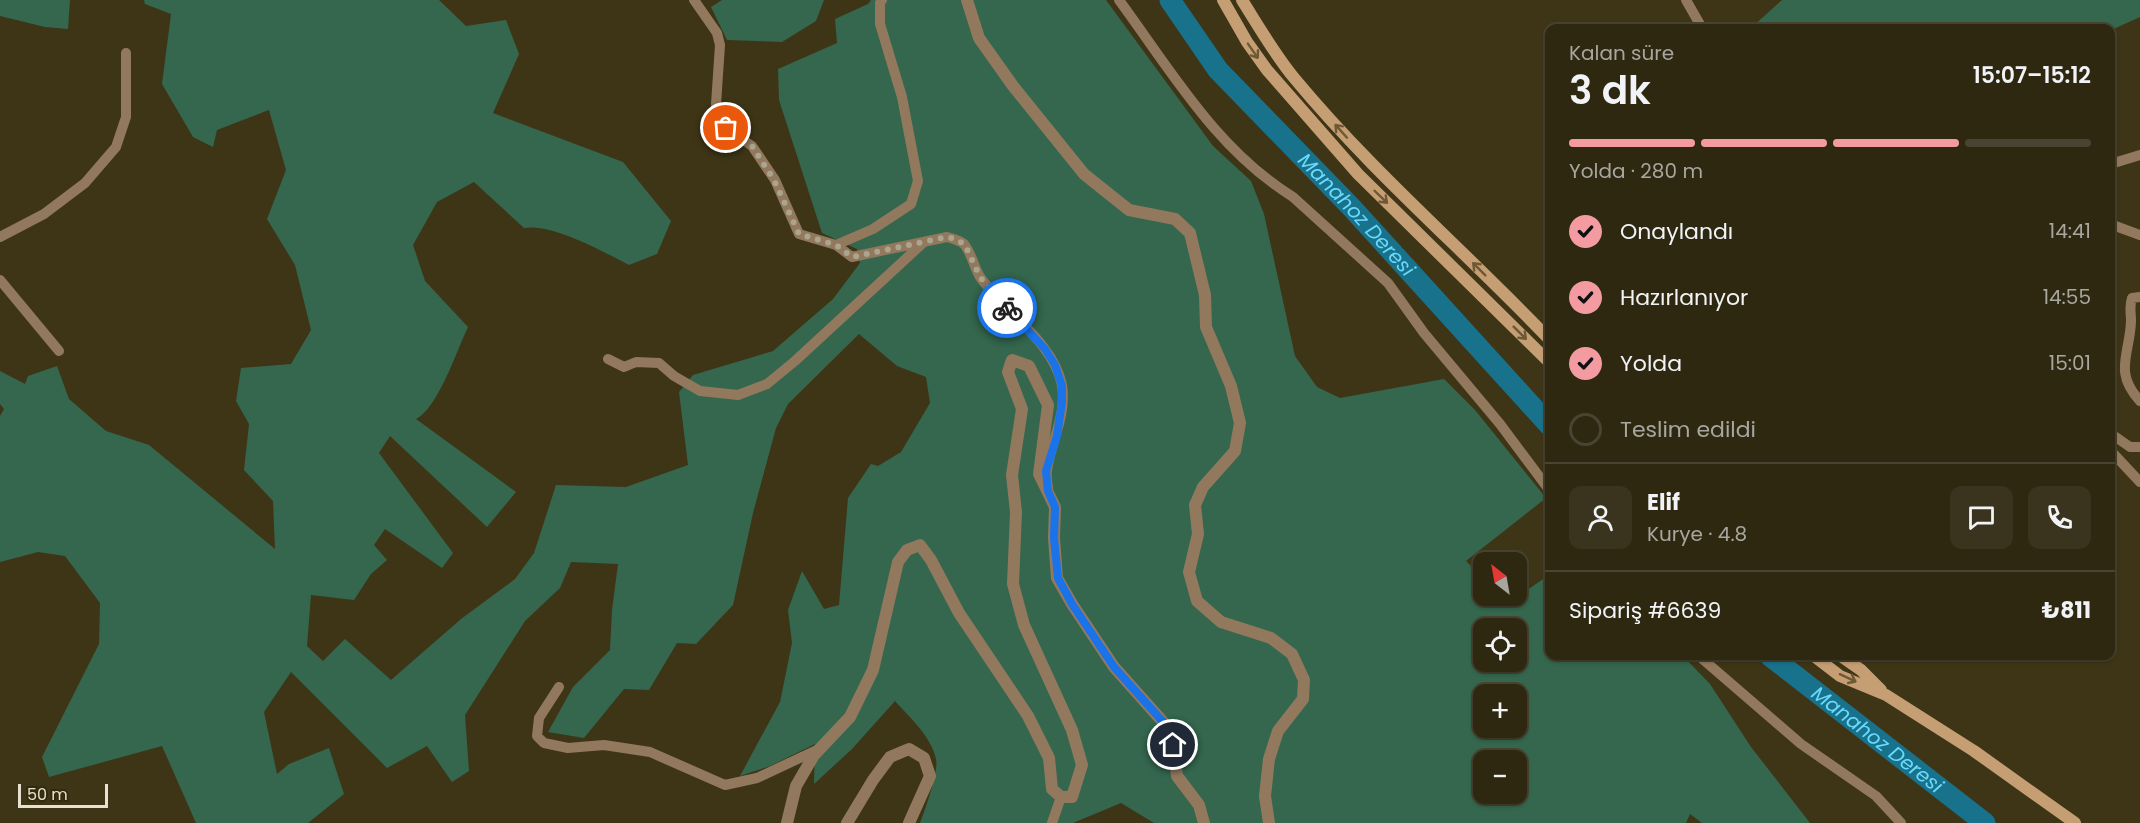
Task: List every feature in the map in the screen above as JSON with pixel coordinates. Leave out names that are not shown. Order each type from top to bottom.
[{"type":"main road","points":[[1223,0],[1247,42],[1267,70],[1358,174],[1545,358]]},
{"type":"main road","points":[[1242,0],[1294,78],[1369,162],[1545,335]]},
{"type":"main road","points":[[1819,660],[1840,675],[1886,695],[1974,751],[2075,823]]},
{"type":"main road","points":[[1847,660],[1861,670],[1886,695]]},
{"type":"street","points":[[694,0],[717,33],[720,45],[716,104],[719,119],[726,128],[752,146],[774,180],[799,234],[836,245],[852,257],[947,237],[956,239],[965,245],[980,277],[1045,349],[1055,365],[1062,386],[1057,436],[1046,471],[1048,491]]},
{"type":"street","points":[[836,245],[873,229],[911,204],[918,181],[902,98],[880,24],[882,0]]},
{"type":"street","points":[[967,0],[979,38],[1013,86],[1084,174],[1129,210],[1175,219],[1190,233],[1204,296],[1206,327],[1231,386],[1240,423],[1235,450],[1203,487],[1195,505],[1198,534],[1189,572],[1197,602],[1221,622],[1271,638],[1292,654],[1304,680],[1303,699],[1278,731],[1269,759],[1265,796],[1269,823]]},
{"type":"street","points":[[1119,0],[1198,110],[1227,145],[1277,187],[1293,197],[1388,283],[1406,304],[1424,333],[1500,424],[1545,484]]},
{"type":"street","points":[[1686,0],[1700,24]]},
{"type":"street","points":[[0,237],[44,214],[85,183],[116,147],[126,117],[126,53]]},
{"type":"street","points":[[2115,163],[2140,155]]},
{"type":"street","points":[[2115,226],[2140,235]]},
{"type":"street","points":[[608,359],[624,367],[636,362],[659,363],[674,376],[700,391],[738,394],[767,384],[924,242]]},
{"type":"street","points":[[0,280],[59,351]]},
{"type":"street","points":[[2140,297],[2132,298],[2129,306],[2131,321],[2124,375],[2140,401]]},
{"type":"street","points":[[1061,798],[1072,797],[1082,765],[1072,730],[1024,625],[1013,584],[1016,512],[1012,475],[1022,409],[1008,372],[1012,360],[1029,366],[1048,405],[1039,474],[1055,507],[1054,538],[1058,578],[1072,604],[1114,667],[1164,723],[1173,745],[1177,776],[1199,805],[1204,823]]},
{"type":"street","points":[[2115,436],[2130,447],[2140,447]]},
{"type":"street","points":[[2115,455],[2140,482]]},
{"type":"street","points":[[787,823],[796,786],[814,755],[849,717],[873,670],[898,562],[907,550],[920,545],[931,560],[959,613],[1028,716],[1049,758],[1052,789],[1061,798]]},
{"type":"street","points":[[1704,660],[1801,744],[1876,796],[1889,818],[1901,823]]},
{"type":"street","points":[[559,687],[539,718],[537,736],[544,743],[568,747],[604,745],[650,752],[725,785],[757,777],[819,749]]},
{"type":"street","points":[[847,823],[890,757],[909,749],[924,758],[930,776],[909,823]]},
{"type":"street","points":[[1052,823],[1061,798]]},
{"type":"green space","points":[[0,0],[70,0],[68,29],[45,27],[0,16]]},
{"type":"green space","points":[[144,0],[439,0],[466,26],[506,20],[519,54],[493,113],[623,162],[671,221],[657,254],[629,265],[563,234],[536,228],[524,228],[474,182],[437,202],[413,245],[425,281],[468,327],[439,391],[424,413],[416,419],[516,492],[487,527],[390,436],[379,453],[453,553],[442,568],[385,529],[374,545],[387,560],[371,574],[354,600],[311,595],[307,646],[323,661],[345,639],[391,680],[461,619],[515,579],[534,553],[556,485],[626,487],[688,465],[679,392],[693,375],[773,351],[833,299],[860,263],[857,249],[822,233],[779,100],[778,69],[837,43],[835,19],[868,4],[871,0],[1106,0],[1213,146],[1251,181],[1264,214],[1295,356],[1317,387],[1340,398],[1444,379],[1475,410],[1545,497],[1477,552],[1473,552],[1473,555],[1466,561],[1473,568],[1473,606],[1527,606],[1527,590],[1545,578],[1545,660],[1687,660],[1710,684],[1751,747],[1810,823],[1702,823],[1690,814],[1686,823],[1154,823],[1121,803],[1073,823],[920,823],[934,781],[936,759],[925,735],[895,701],[852,749],[814,784],[815,744],[770,766],[740,776],[780,702],[792,643],[788,610],[802,571],[824,609],[839,605],[848,498],[871,464],[878,466],[901,452],[930,403],[926,377],[897,366],[859,334],[788,404],[776,428],[753,513],[733,605],[696,644],[677,643],[649,690],[624,689],[584,738],[548,732],[573,687],[610,650],[618,564],[571,562],[560,588],[525,621],[465,715],[469,771],[452,782],[427,746],[387,768],[291,672],[264,712],[277,774],[289,764],[329,748],[344,794],[308,823],[196,823],[162,746],[49,777],[42,757],[99,644],[100,603],[65,556],[38,552],[0,562],[0,416],[4,409],[0,404],[0,371],[25,384],[28,376],[57,366],[69,399],[106,431],[149,445],[275,549],[273,501],[244,470],[249,424],[236,401],[241,368],[291,364],[311,330],[295,265],[267,219],[286,170],[269,110],[217,130],[213,147],[193,137],[162,84],[171,14],[145,4]]},
{"type":"green space","points":[[722,0],[824,0],[816,21],[782,42],[727,40],[711,7]]},
{"type":"green space","points":[[1782,0],[2140,0],[2140,17],[2115,28],[2115,24],[1755,24]]},
{"type":"waterway","name":"Manahoz Deresi","points":[[1170,0],[1218,70],[1352,208],[1545,420]]},
{"type":"waterway","name":"Manahoz Deresi","points":[[1775,660],[1985,823]]},
{"type":"way so far","points":[[726,128],[752,146],[774,180],[799,234],[836,245],[852,257],[947,237],[956,239],[965,245],[980,277],[1007,308]]},
{"type":"route","points":[[1007,308],[1045,349],[1055,365],[1062,386],[1057,436],[1046,471],[1048,491],[1055,507],[1054,538],[1058,578],[1072,604],[1114,667],[1164,723],[1173,745]]}]
